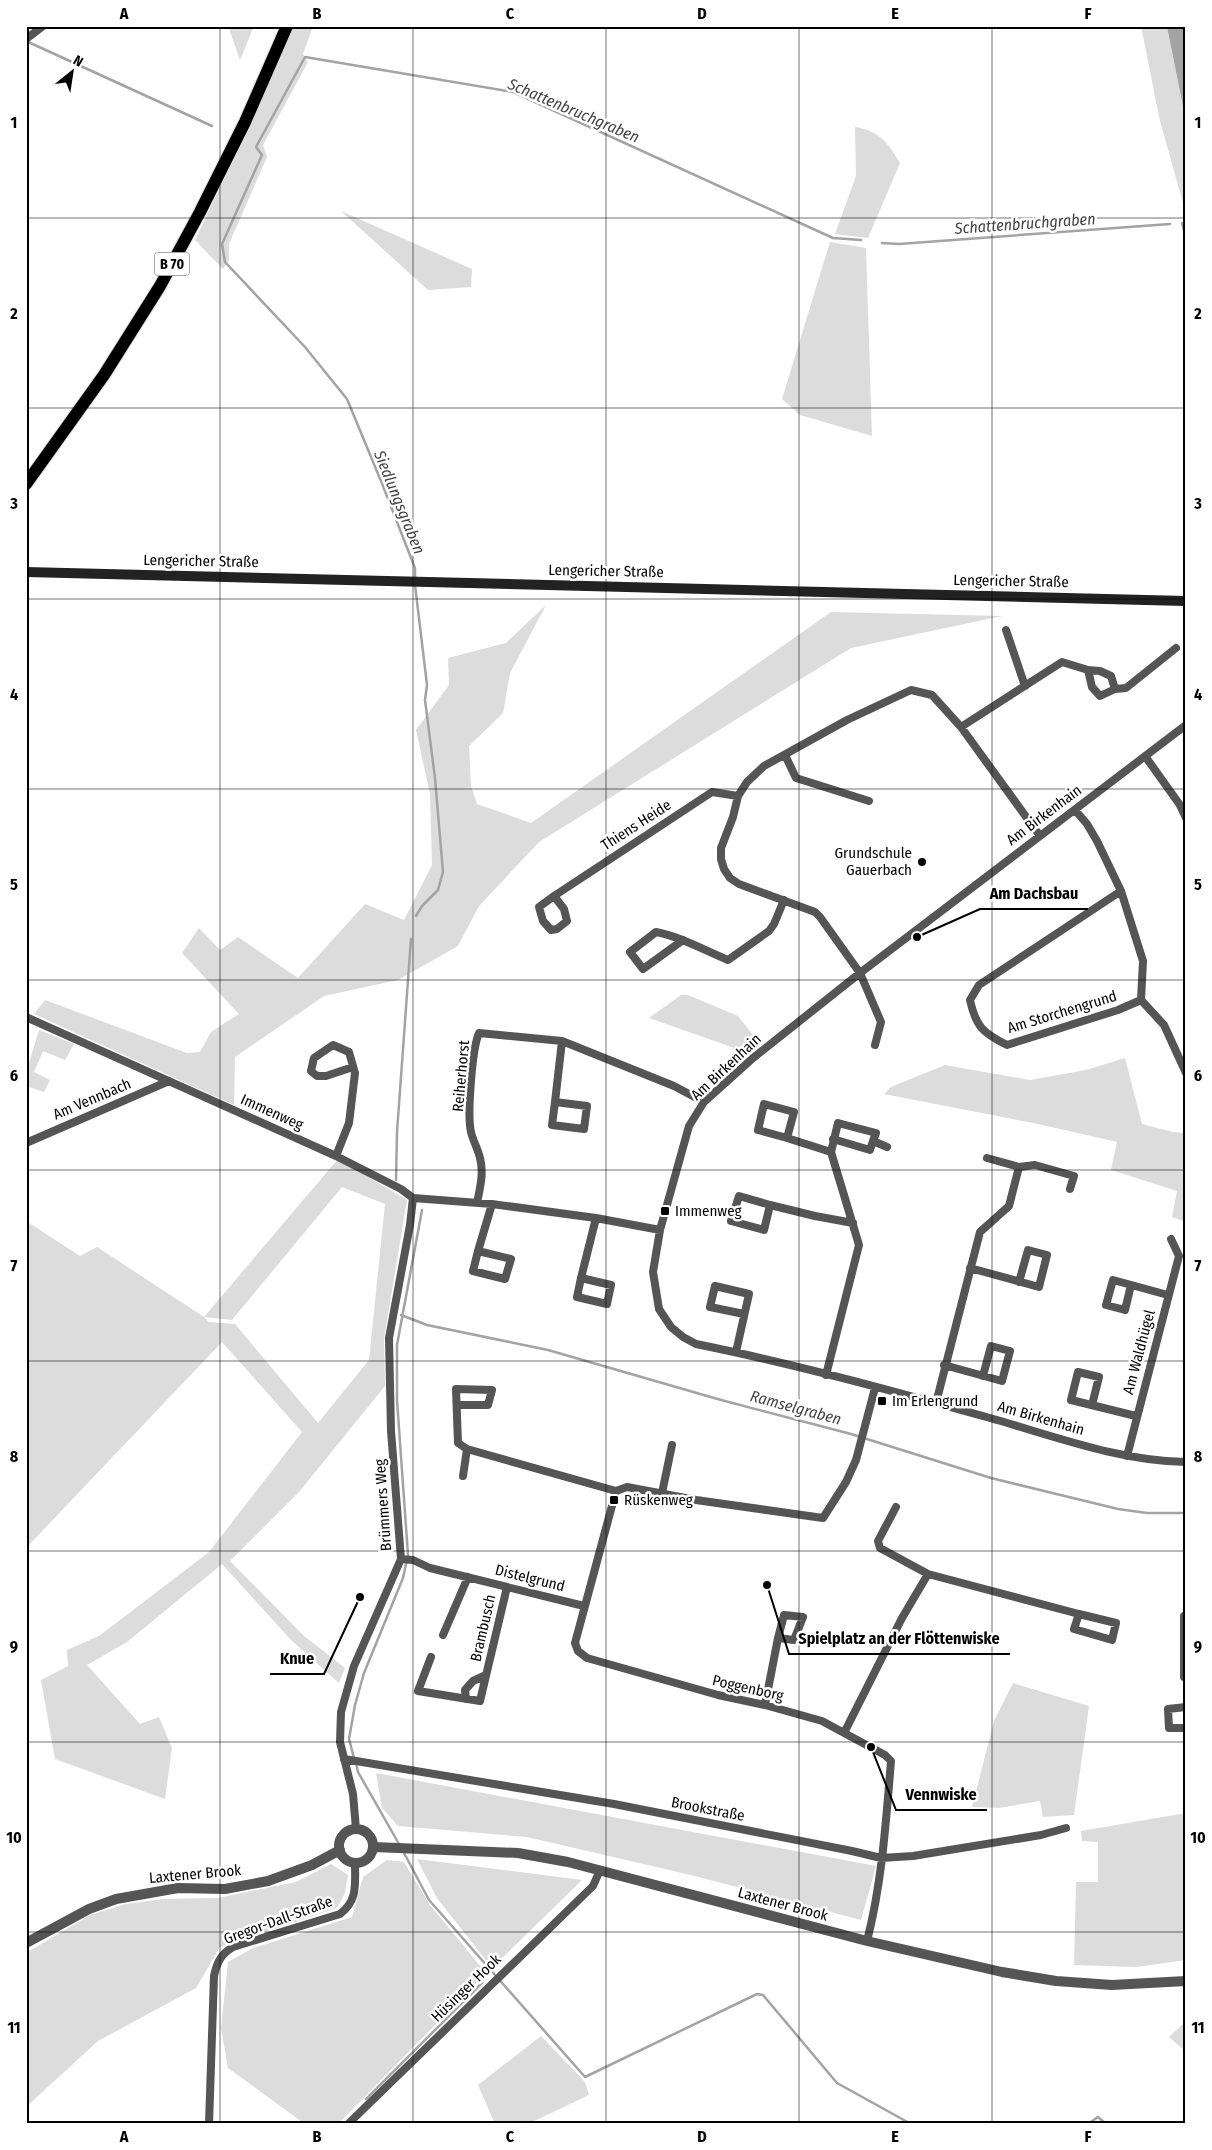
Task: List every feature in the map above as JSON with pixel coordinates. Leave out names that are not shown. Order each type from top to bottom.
[{"type":"main road","name":"B 70","points":[[26,484],[104,375],[160,286],[245,122],[287,26]]},
{"type":"main road","name":"Lengericher Straße","points":[[26,572],[1186,601]]},
{"type":"street","points":[[27,38],[44,26]]},
{"type":"street","points":[[1006,630],[1025,686]]},
{"type":"street","points":[[1088,670],[1092,687],[1100,696],[1115,689],[1126,688],[1176,648]]},
{"type":"street","points":[[961,727],[1062,662],[1088,670],[1100,670],[1112,676],[1115,689]]},
{"type":"street","points":[[876,1045],[881,1022],[860,973],[814,912],[740,884],[730,878],[724,869],[721,859],[721,848],[733,817],[738,796],[747,782],[764,766],[847,720],[911,690],[932,695],[961,727],[1040,836]]},
{"type":"street","name":"Am Birkenhain","points":[[1186,725],[860,973],[753,1058],[704,1102],[690,1126],[660,1230],[653,1272],[659,1309],[671,1327],[683,1337],[696,1344],[736,1352],[936,1403],[1127,1456],[1166,1462],[1186,1462]]},
{"type":"street","points":[[785,755],[796,778],[869,801]]},
{"type":"street","points":[[1145,756],[1180,805],[1186,818]]},
{"type":"street","name":"Thiens Heide","points":[[554,896],[712,792],[738,796]]},
{"type":"street","name":"Am Storchengrund","points":[[1075,810],[1087,824],[1097,841],[1121,891],[1143,961],[1141,1000],[1118,1010],[1007,1045],[987,1035],[974,1019],[970,1000],[978,985],[1121,891]]},
{"type":"street","points":[[683,940],[642,969],[630,952],[656,932],[683,940],[728,960],[769,931],[784,900]]},
{"type":"street","points":[[1141,1000],[1164,1025],[1186,1072]]},
{"type":"street","name":"Immenweg","points":[[26,1016],[336,1156],[401,1189],[413,1198],[492,1204],[596,1218],[660,1230]]},
{"type":"street","name":"Reiherhorst","points":[[477,1203],[482,1178],[480,1159],[470,1131],[472,1077],[476,1042],[479,1033],[562,1041],[674,1086],[704,1102]]},
{"type":"street","points":[[554,1102],[587,1106],[584,1129],[552,1125],[554,1102],[562,1041]]},
{"type":"street","points":[[336,1156],[349,1123],[354,1073],[353,1067],[349,1052],[333,1045],[314,1058],[311,1072],[317,1076],[326,1076],[353,1067]]},
{"type":"street","name":"Am Vennbach","points":[[26,1143],[169,1081]]},
{"type":"street","points":[[787,1138],[794,1112],[764,1104],[758,1130],[831,1152]]},
{"type":"street","points":[[826,1375],[859,1245],[854,1223],[831,1152],[833,1140],[838,1123],[876,1133],[870,1150],[833,1140]]},
{"type":"street","points":[[873,1141],[887,1147]]},
{"type":"street","points":[[987,1158],[1019,1167],[1035,1165],[1074,1176],[1070,1189]]},
{"type":"street","points":[[936,1403],[944,1365],[980,1232],[1009,1206],[1019,1167]]},
{"type":"street","points":[[770,1205],[764,1230],[731,1221],[739,1196],[815,1216],[854,1223]]},
{"type":"street","name":"Brümmers Weg","points":[[356,1829],[353,1794],[346,1759],[340,1742],[341,1712],[354,1666],[402,1560],[391,1431],[389,1338],[410,1225],[413,1198]]},
{"type":"street","points":[[478,1251],[511,1259],[505,1279],[473,1270],[478,1251],[492,1204]]},
{"type":"street","points":[[581,1278],[611,1286],[607,1304],[577,1297],[581,1278],[596,1218]]},
{"type":"street","name":"Am Waldhügel","points":[[1127,1456],[1179,1256],[1171,1239]]},
{"type":"street","points":[[970,1268],[1019,1282],[1039,1287],[1047,1255],[1028,1250],[1019,1282]]},
{"type":"street","name":"Am Waldhügel","points":[[1131,1285],[1168,1295]]},
{"type":"street","points":[[736,1352],[749,1294],[715,1286],[710,1307],[744,1314]]},
{"type":"street","points":[[944,1365],[983,1376],[1002,1381],[1010,1351],[990,1346],[983,1376]]},
{"type":"street","name":"Am Waldhügel","points":[[1092,1405],[1099,1377],[1078,1372],[1071,1400],[1136,1416]]},
{"type":"street","points":[[457,1405],[488,1405],[492,1390],[456,1389],[458,1443],[467,1449],[616,1491],[627,1487],[696,1500],[823,1518],[846,1482],[856,1460],[875,1388]]},
{"type":"street","points":[[662,1493],[672,1445]]},
{"type":"street","points":[[463,1476],[467,1449]]},
{"type":"street","name":"Poggenborg","points":[[616,1491],[575,1643],[578,1652],[587,1658],[718,1696],[765,1705],[822,1721],[885,1755],[891,1761],[878,1888],[867,1941]]},
{"type":"street","points":[[896,1507],[878,1541],[880,1548],[928,1574],[1116,1623],[1112,1640],[1074,1629],[1079,1614]]},
{"type":"street","name":"Distelgrund","points":[[402,1560],[413,1560],[430,1568],[584,1606]]},
{"type":"street","points":[[844,1732],[907,1608],[928,1574]]},
{"type":"street","points":[[443,1635],[468,1577]]},
{"type":"street","name":"Brambusch","points":[[486,1675],[473,1681],[465,1690],[466,1699],[480,1702],[506,1586]]},
{"type":"street","points":[[1184,1677],[1184,1616],[1186,1616]]},
{"type":"street","points":[[765,1705],[778,1638]]},
{"type":"street","points":[[431,1658],[418,1691],[466,1699]]},
{"type":"street","points":[[1186,1707],[1168,1709],[1169,1728],[1186,1728]]},
{"type":"street","name":"Brookstraße","points":[[346,1759],[508,1788],[614,1804],[881,1858],[913,1856],[1041,1835],[1066,1828]]},
{"type":"street","points":[[356,1829],[365,1831],[372,1838],[374,1847],[368,1859],[355,1863],[348,1861],[343,1856],[340,1850],[340,1842],[343,1835],[349,1830],[356,1829]]},
{"type":"street","name":"Laxtener Brook","points":[[374,1847],[518,1853],[600,1870],[867,1941],[1002,1972],[1056,1981],[1112,1985],[1186,1981]]},
{"type":"street","name":"Laxtener Brook","points":[[26,1943],[89,1909],[116,1899],[178,1888],[225,1889],[268,1881],[312,1864],[340,1850]]},
{"type":"street","name":"Gregor-Dall-Straße","points":[[208,2124],[214,1976],[218,1962],[224,1952],[233,1948],[340,1914],[349,1906],[354,1895],[355,1863]]},
{"type":"street","name":"Hüsinger Hook","points":[[348,2124],[496,1978],[593,1886],[600,1870]]},
{"type":"shaded area","points":[[228,26],[254,26],[240,60]]},
{"type":"shaded area","points":[[289,26],[313,26],[303,54],[308,62],[263,145],[267,157],[229,244],[229,260],[223,269],[195,240],[238,150]]},
{"type":"shaded area","points":[[1141,26],[1186,26],[1186,214],[1159,117]]},
{"type":"shaded area","points":[[1167,26],[1186,26],[1186,121]]},
{"type":"shaded area","points":[[855,127],[871,132],[882,139],[900,163],[868,238],[835,234],[856,176]]},
{"type":"shaded area","points":[[341,211],[472,269],[471,287],[428,290]]},
{"type":"shaded area","points":[[830,242],[866,248],[872,436],[800,415],[782,399]]},
{"type":"shaded area","points":[[546,605],[510,673],[503,713],[469,746],[471,786],[477,804],[531,823],[831,612],[1002,616],[851,648],[539,842],[479,906],[458,946],[398,980],[324,996],[235,1057],[234,1105],[34,1014],[45,1000],[187,1053],[200,1052],[211,1032],[239,1014],[182,953],[199,928],[220,950],[238,937],[298,978],[365,904],[404,920],[432,865],[430,794],[416,730],[449,685],[448,658],[506,643]]},
{"type":"shaded area","points":[[681,995],[688,995],[738,1016],[757,1040],[743,1051],[649,1018]]},
{"type":"shaded area","points":[[39,1030],[74,1044],[65,1060],[43,1051],[34,1072],[50,1080],[44,1092],[26,1086],[26,1073]]},
{"type":"shaded area","points":[[1125,1058],[1142,1124],[1173,1132],[1186,1133],[1186,1222],[1172,1217],[1177,1191],[1111,1170],[1117,1142],[1038,1124],[884,1094],[891,1087],[945,1065],[1030,1080],[1086,1070]]},
{"type":"shaded area","points":[[338,1159],[407,1200],[384,1339],[385,1386],[299,1492],[230,1561],[303,1635],[345,1668],[339,1683],[291,1640],[222,1564],[127,1642],[87,1665],[140,1724],[159,1717],[172,1748],[165,1799],[55,1759],[41,1680],[68,1666],[67,1650],[99,1636],[209,1552],[302,1432],[222,1342],[26,1548],[26,1221],[80,1256],[97,1247],[204,1317]],"holes":[[[342,1187],[385,1204],[369,1360],[318,1423],[235,1324],[208,1322],[204,1317],[232,1320]]]},
{"type":"shaded area","points":[[1013,1683],[1089,1706],[1074,1815],[1043,1817],[1040,1801],[999,1808],[972,1807],[994,1721]]},
{"type":"shaded area","points":[[376,1773],[876,1866],[861,1920],[695,1876],[527,1837],[398,1826],[382,1808]]},
{"type":"shaded area","points":[[1186,1813],[1186,1960],[1136,1967],[1074,1965],[1076,1882],[1098,1882],[1098,1842],[1082,1841],[1081,1831]]},
{"type":"shaded area","points":[[417,1859],[582,1880],[492,1968],[437,1898]]},
{"type":"shaded area","points":[[387,1860],[404,1862],[430,1905],[486,1973],[338,2124],[305,2124],[228,2068],[221,2028],[228,1962],[253,1948],[352,1917],[363,1877]]},
{"type":"shaded area","points":[[331,1864],[348,1875],[345,1893],[337,1908],[220,1947],[196,1988],[98,2041],[26,2107],[26,1953],[90,1915],[126,1904],[163,1899],[217,1898],[296,1882]]},
{"type":"shaded area","points":[[1186,2021],[1186,2052],[1169,2037]]},
{"type":"shaded area","points":[[541,2036],[585,2082],[589,2095],[528,2124],[495,2124],[478,2085]]},
{"type":"waterway","name":"Schattenbruchgraben","points":[[26,41],[212,126]]},
{"type":"waterway","name":"Schattenbruchgraben","points":[[415,580],[415,568],[347,399],[305,347],[225,262],[222,244],[262,155],[256,147],[305,57],[513,92],[833,238],[861,240]]},
{"type":"waterway","points":[[1182,223],[1186,238]]},
{"type":"waterway","name":"Schattenbruchgraben","points":[[882,243],[899,244],[1170,224]]},
{"type":"waterway","name":"Siedlungsgraben","points":[[415,585],[427,685],[425,700],[435,778],[443,872],[438,890],[422,906],[416,916]]},
{"type":"waterway","points":[[396,1180],[397,1132],[411,939]]},
{"type":"waterway","points":[[354,1758],[349,1739],[355,1705],[364,1673],[403,1578],[408,1555],[397,1400],[397,1345],[422,1210]]},
{"type":"waterway","name":"Ramselgraben","points":[[401,1315],[427,1325],[548,1350],[721,1400],[851,1434],[991,1478],[1118,1509],[1147,1513],[1186,1513]]},
{"type":"waterway","points":[[356,1763],[358,1772],[399,1844]]},
{"type":"waterway","points":[[403,1851],[429,1900],[585,2077],[757,1994],[763,1995],[837,2083],[911,2124]]},
{"type":"waterway","points":[[366,2099],[482,1983]]},
{"type":"waterway","points":[[1088,2124],[1098,2117],[1106,2124]]},
{"type":"place","name":"Grundschule Gauerbach","points":[[922,862]]},
{"type":"place","name":"Am Dachsbau","points":[[917,937]]},
{"type":"place","name":"Immenweg","points":[[665,1211]]},
{"type":"place","name":"Im Erlengrund","points":[[882,1401]]},
{"type":"place","name":"Rüskenweg","points":[[614,1500]]},
{"type":"place","name":"Spielplatz an der Flöttenwiske","points":[[767,1585]]},
{"type":"place","name":"Knue","points":[[360,1597]]},
{"type":"place","name":"Vennwiske","points":[[871,1747]]}]
